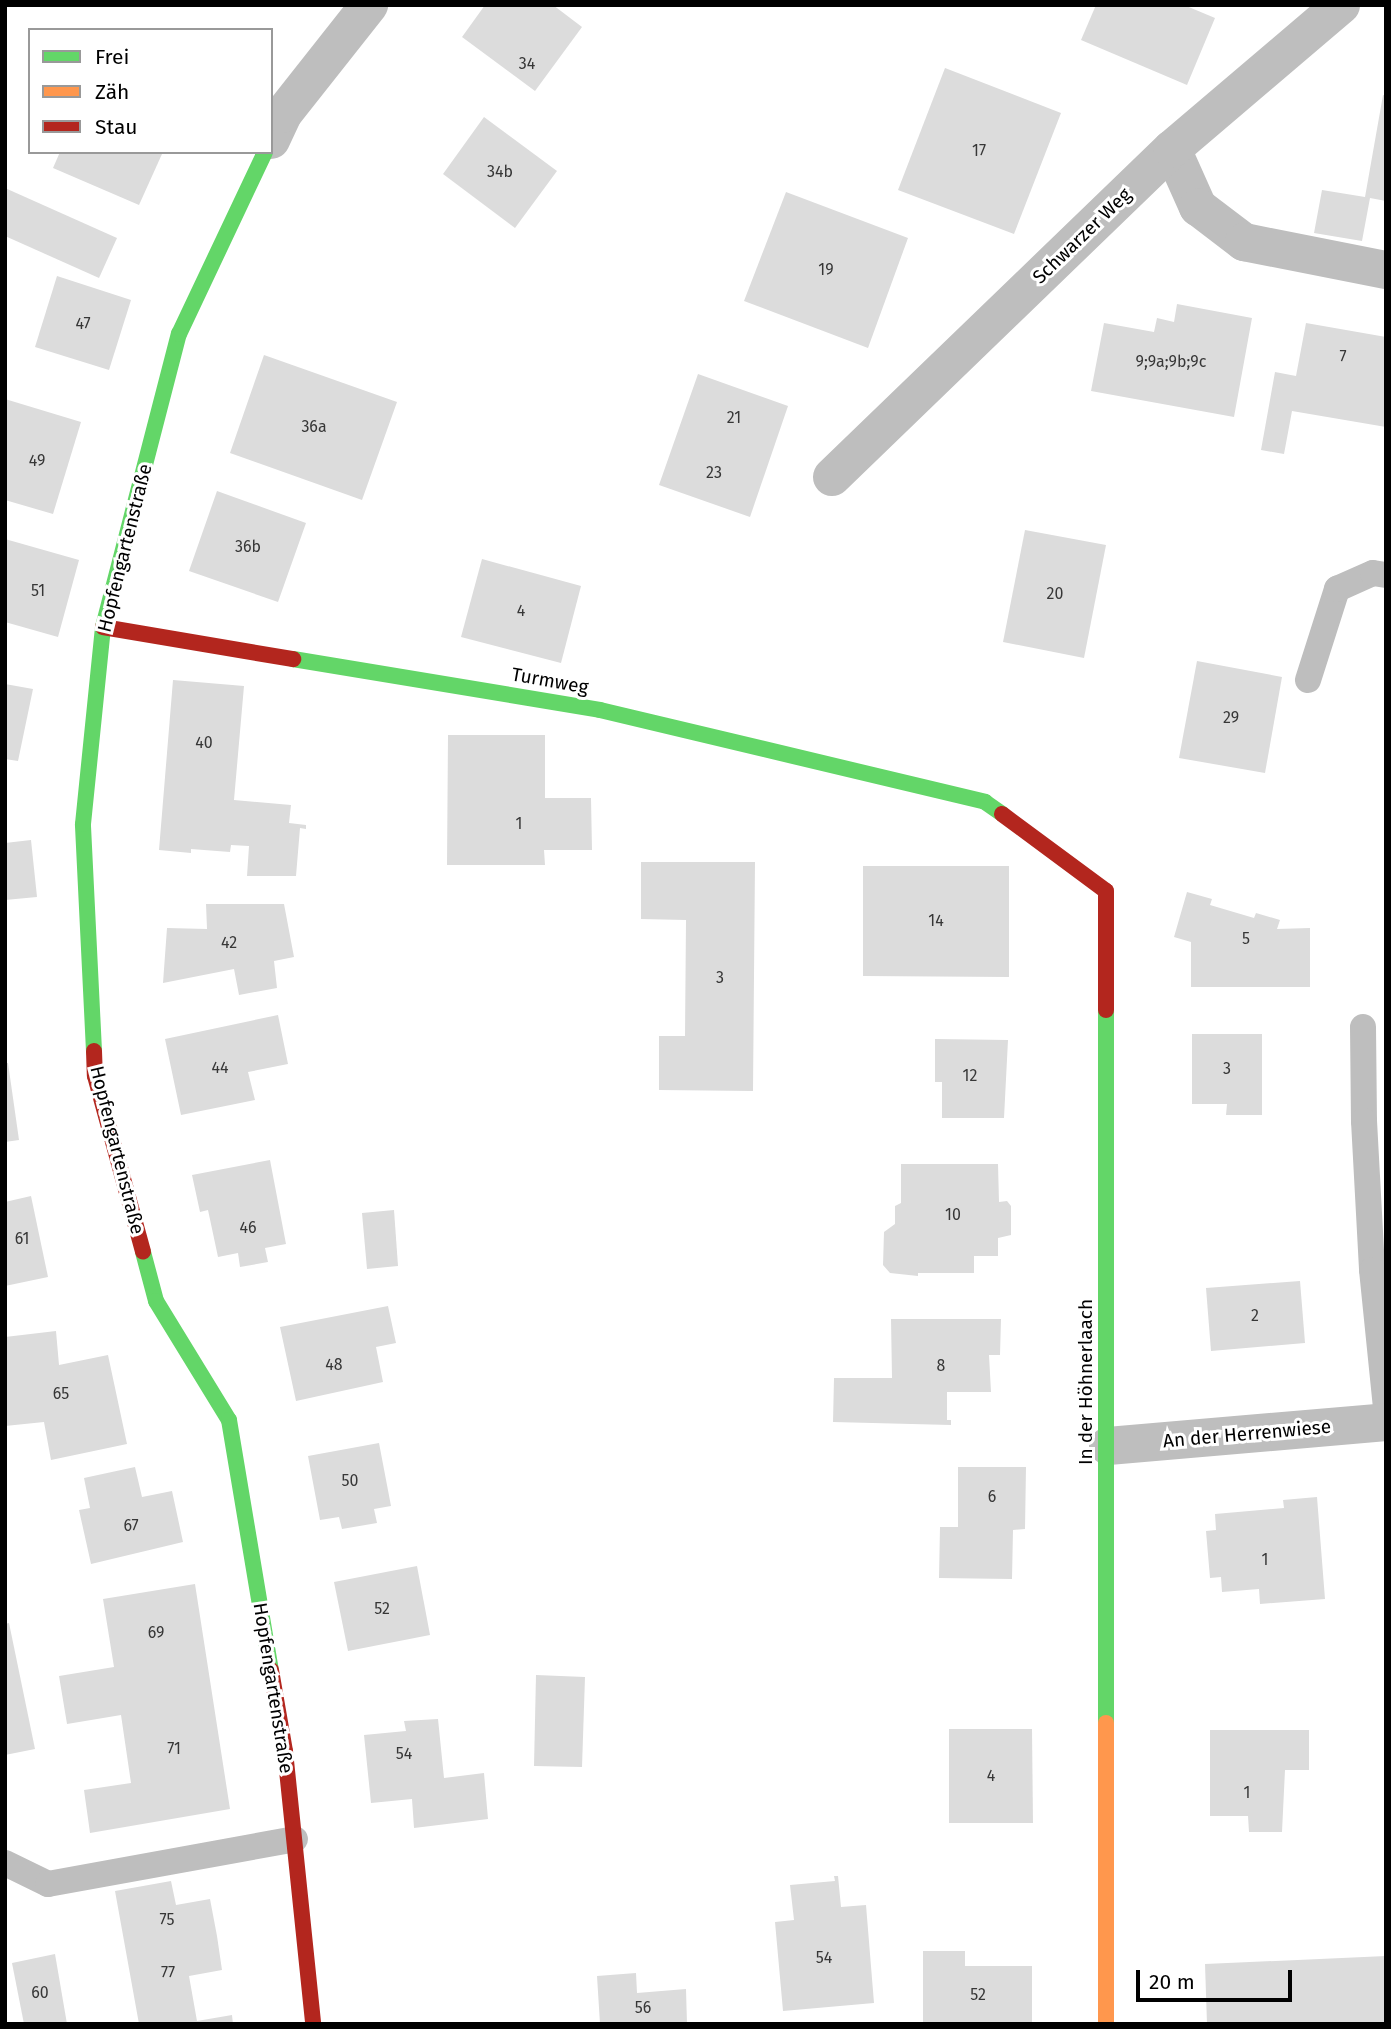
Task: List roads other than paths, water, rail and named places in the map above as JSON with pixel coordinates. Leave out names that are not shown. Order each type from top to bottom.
[{"type":"street","points":[[273,136],[284,114],[369,5]]},
{"type":"street","name":"Schwarzer Weg","points":[[832,477],[1172,149],[1341,5]]},
{"type":"street","points":[[1172,149],[1198,207],[1244,242],[1386,270]]},
{"type":"street","name":"Hopfengartenstraße","points":[[264,154],[179,334],[103,627],[83,824],[95,1076],[156,1301],[229,1420],[285,1751],[313,2024]]},
{"type":"street","name":"Turmweg","points":[[103,627],[600,710],[985,802]]},
{"type":"street","name":"In der Höhnerlaach","points":[[985,802],[1105,891],[1108,1446],[1106,2024]]},
{"type":"street","name":"An der Herrenwiese","points":[[1108,1446],[1386,1422]]},
{"type":"lane","points":[[1308,680],[1337,589],[1373,573],[1386,575]]},
{"type":"lane","points":[[1363,1027],[1364,1121],[1372,1270],[1386,1407]]},
{"type":"lane","points":[[5,1863],[47,1884],[295,1839]]}]
